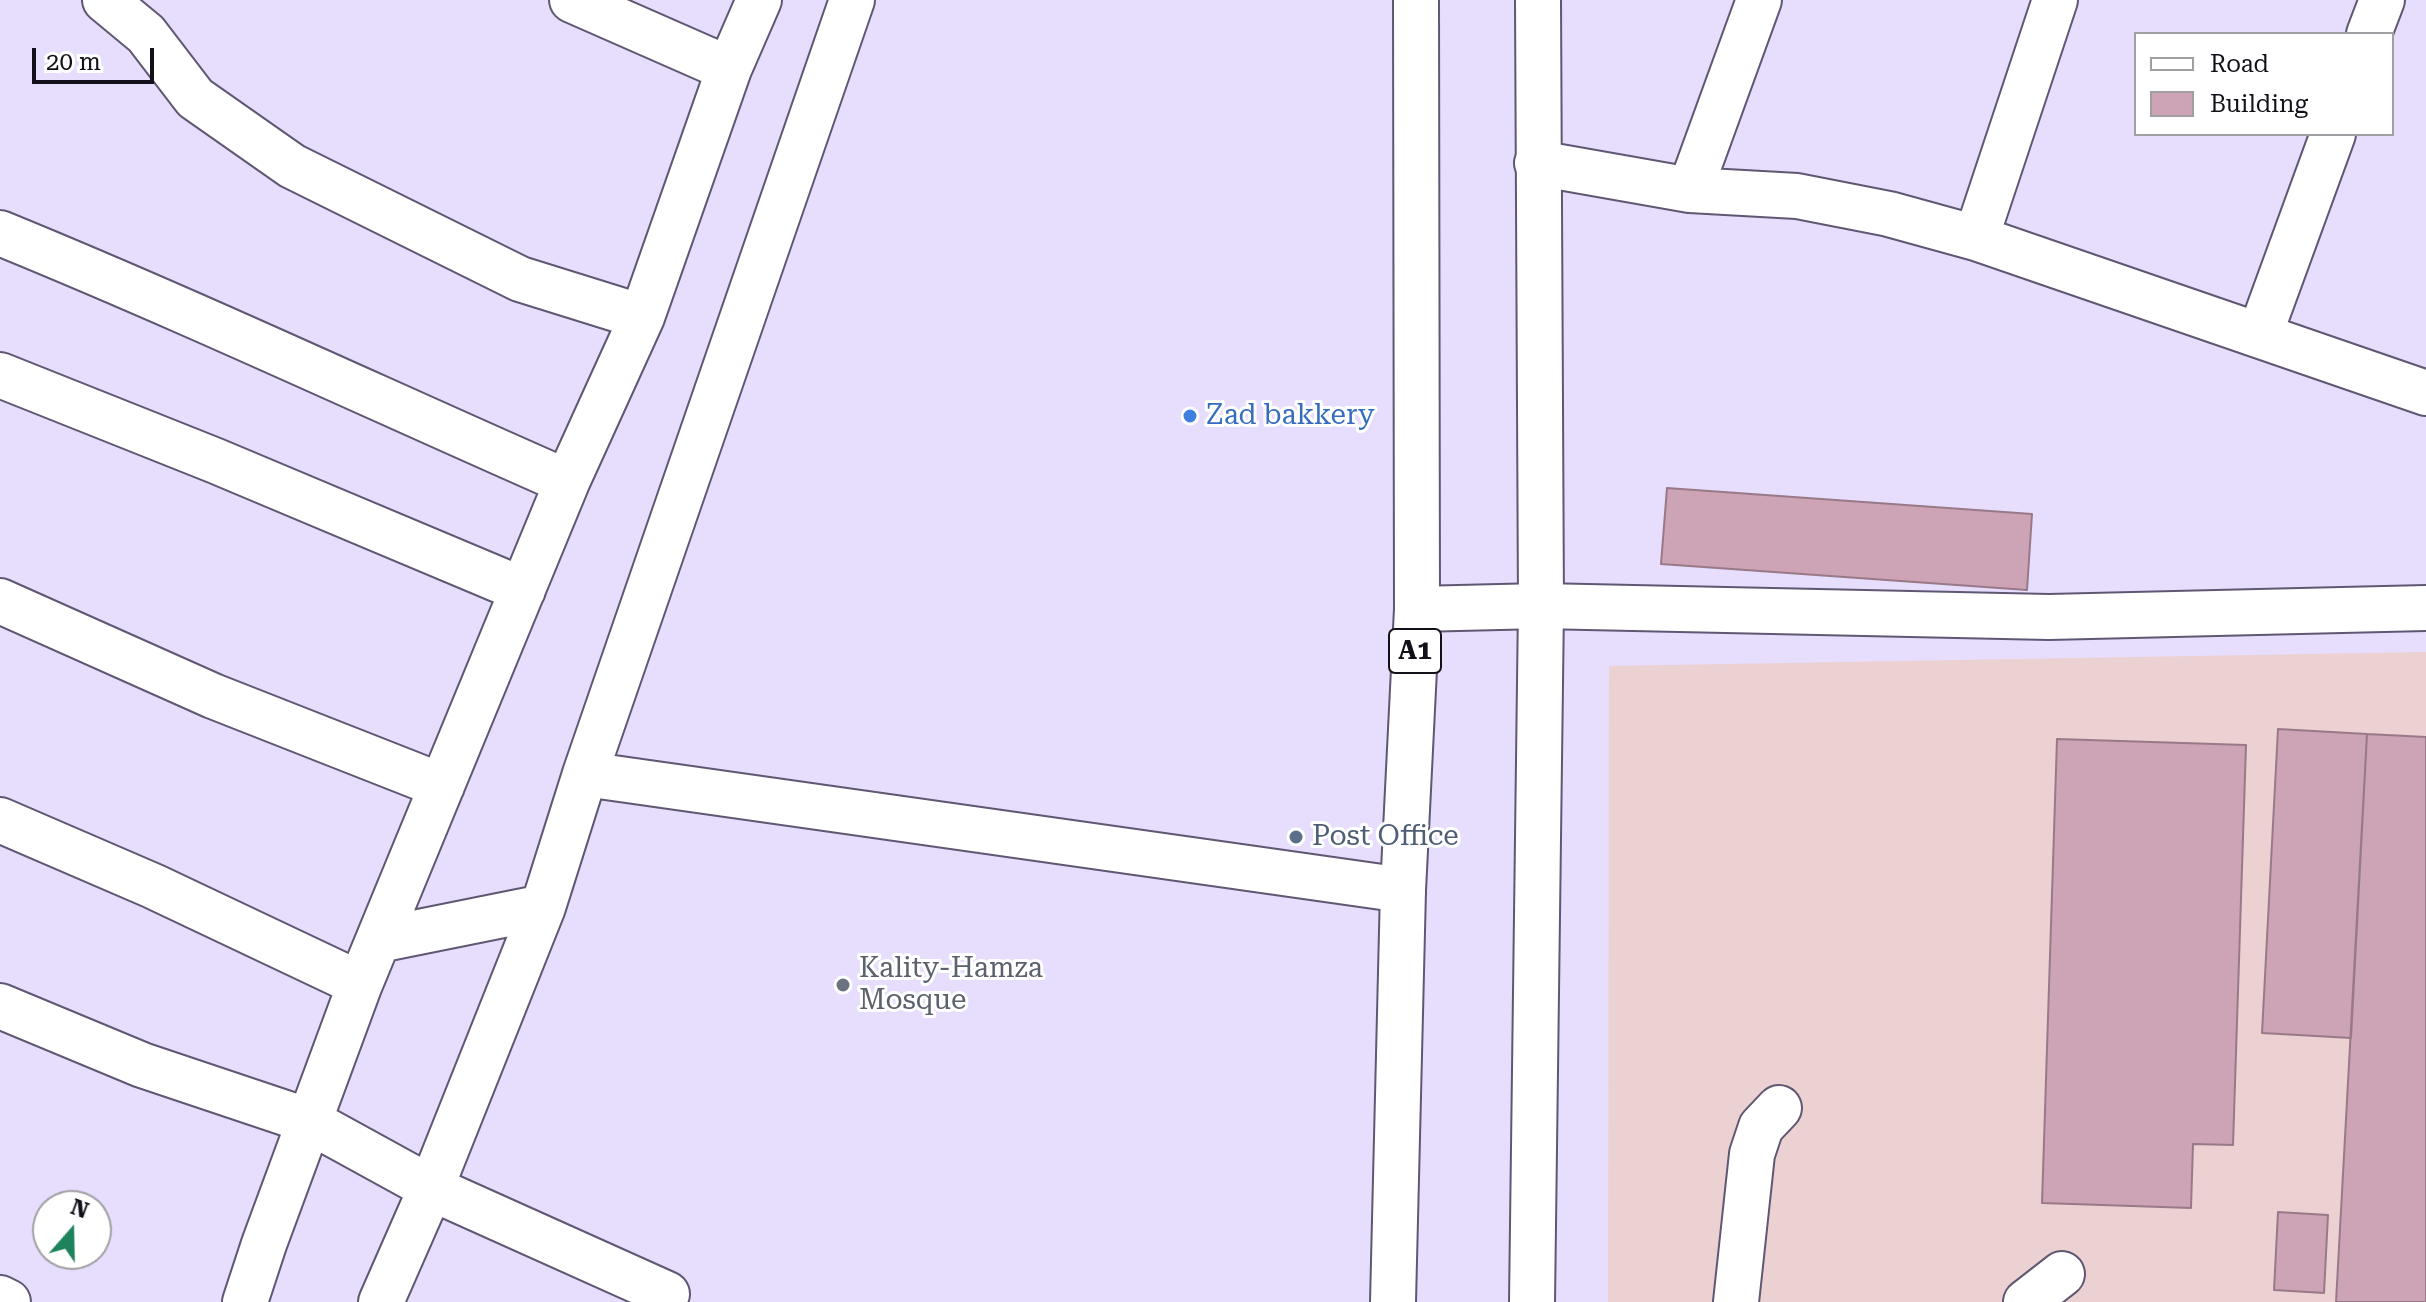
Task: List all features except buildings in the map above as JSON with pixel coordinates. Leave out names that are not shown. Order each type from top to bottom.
[{"type":"street","points":[[105,0],[146,34],[195,98],[292,166],[520,279],[642,317]]},
{"type":"street","points":[[572,0],[729,69]]},
{"type":"street","points":[[245,1302],[360,984],[567,482],[642,317],[729,69],[759,0]]},
{"type":"street","points":[[381,1302],[431,1188],[543,907],[585,774],[852,0]]},
{"type":"street","name":"A1","points":[[1393,1302],[1403,890],[1417,609],[1416,0]]},
{"type":"street","points":[[1532,1302],[1541,606],[1538,0]]},
{"type":"street","points":[[1690,190],[1759,0]]},
{"type":"street","points":[[1976,238],[2055,0]]},
{"type":"street","points":[[2370,32],[2382,0]]},
{"type":"street","points":[[2260,334],[2332,136]]},
{"type":"street","points":[[1537,163],[1690,190],[1797,196],[1889,214],[1976,238],[2426,393]]},
{"type":"street","points":[[0,233],[138,289],[567,482]]},
{"type":"street","points":[[0,375],[216,461],[523,590]]},
{"type":"street","points":[[0,601],[213,696],[442,786]]},
{"type":"street","points":[[1417,609],[1541,606],[2049,617],[2426,608]]},
{"type":"street","points":[[585,774],[1403,890]]},
{"type":"street","points":[[0,820],[153,886],[360,984]]},
{"type":"street","points":[[379,940],[543,907]]},
{"type":"street","points":[[0,1006],[142,1065],[309,1121],[431,1188],[667,1294]]},
{"type":"street","points":[[1736,1302],[1752,1154],[1761,1127],[1779,1108]]},
{"type":"street","points":[[2026,1302],[2062,1274]]},
{"type":"street","points":[[0,1298],[8,1302]]},
{"type":"shaded area","points":[[2426,652],[2426,1302],[1608,1302],[1609,666]]},
{"type":"place","name":"Zad bakkery","points":[[1190,416]]},
{"type":"place","name":"Post Office","points":[[1296,837]]},
{"type":"place","name":"Kality-Hamza Mosque","points":[[843,985]]}]
